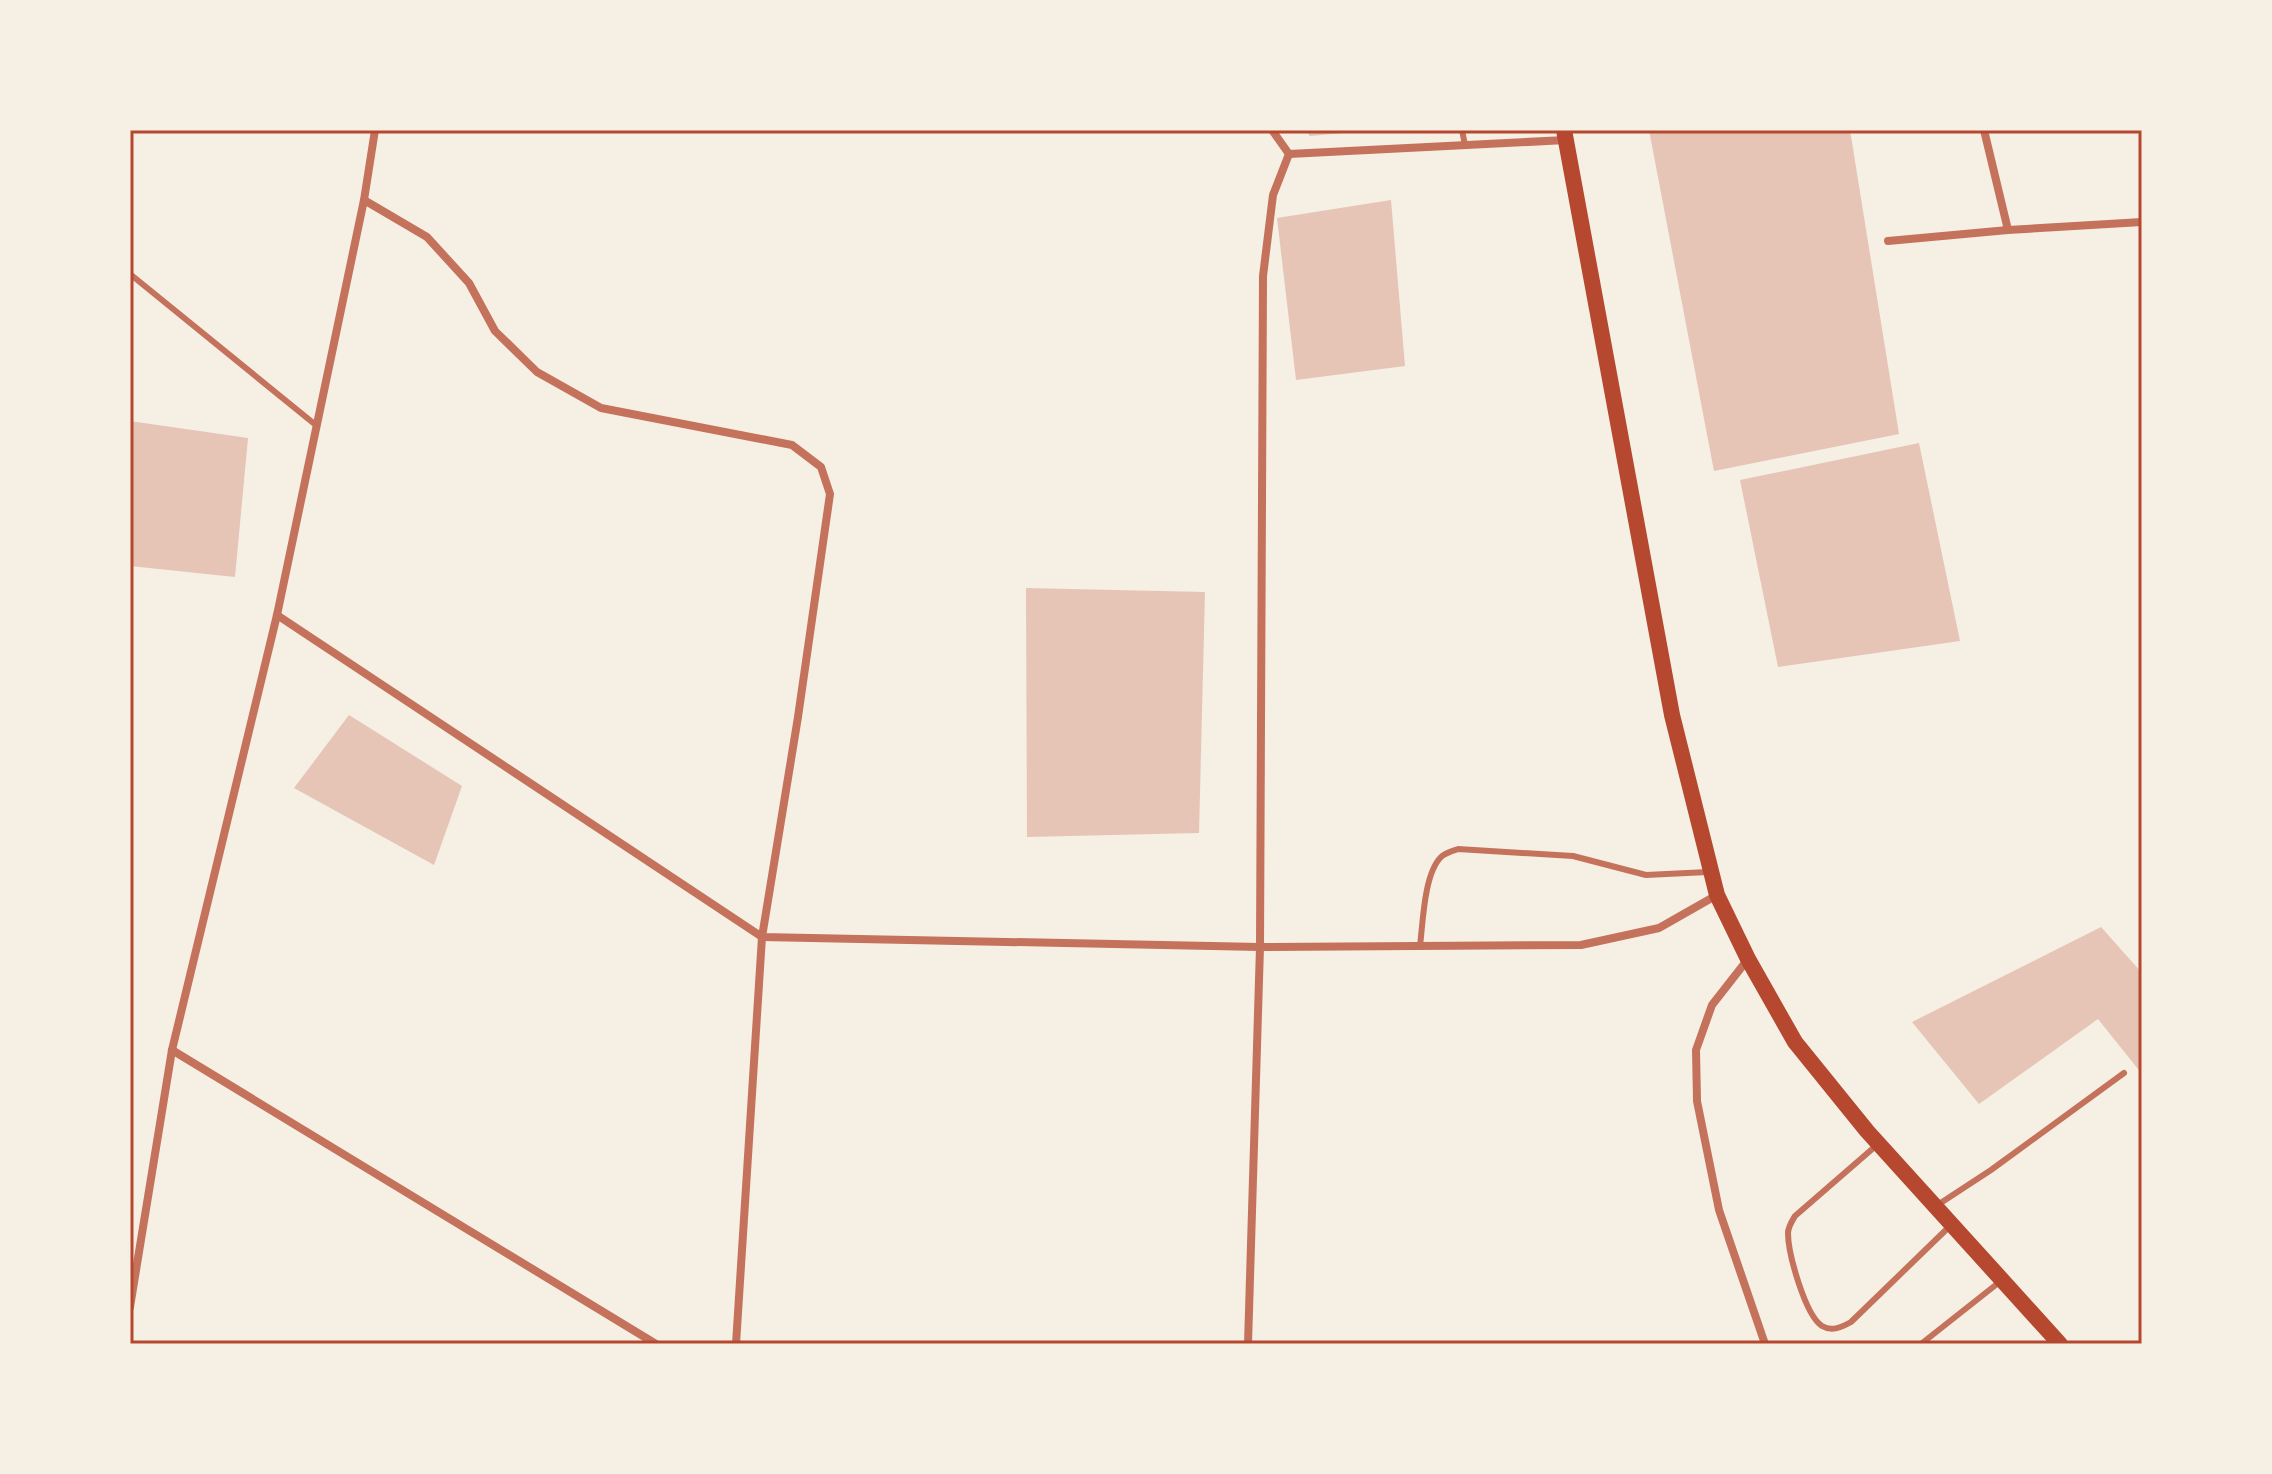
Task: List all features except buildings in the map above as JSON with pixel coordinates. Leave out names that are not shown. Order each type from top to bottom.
[{"type":"main road","points":[[1565,135],[1672,715],[1717,895],[1748,959],[1795,1042],[1878,1144],[2060,1344]]},
{"type":"street","points":[[130,1307],[172,1050],[277,615],[364,200],[375,130]]},
{"type":"street","points":[[1272,130],[1289,154]]},
{"type":"street","points":[[1984,130],[2008,230]]},
{"type":"street","points":[[1289,154],[1465,145],[1565,135]]},
{"type":"street","points":[[1248,1344],[1260,947],[1263,276],[1273,195],[1289,154]]},
{"type":"street","points":[[364,200],[427,237],[469,283],[495,331],[537,372],[601,408],[792,445],[821,467],[830,494],[796,733],[762,937],[736,1344]]},
{"type":"street","points":[[1888,241],[2142,222]]},
{"type":"street","points":[[277,615],[762,937],[1260,947],[1581,945],[1659,928],[1717,895]]},
{"type":"street","points":[[1748,959],[1712,1005],[1706,1020],[1696,1050],[1697,1101],[1719,1210],[1765,1344]]},
{"type":"street","points":[[172,1050],[656,1344]]},
{"type":"lane","points":[[1462,130],[1465,145]]},
{"type":"lane","points":[[130,274],[317,426]]},
{"type":"lane","points":[[1420,946],[1427,891],[1435,865],[1443,854],[1458,849],[1573,856],[1646,875],[1712,872]]},
{"type":"lane","points":[[1936,1206],[2124,1073]]},
{"type":"lane","points":[[1878,1144],[1795,1216],[1788,1230],[1797,1276],[1812,1316],[1823,1327],[1837,1329],[1851,1322],[1952,1225]]},
{"type":"lane","points":[[1921,1344],[2002,1280]]}]
